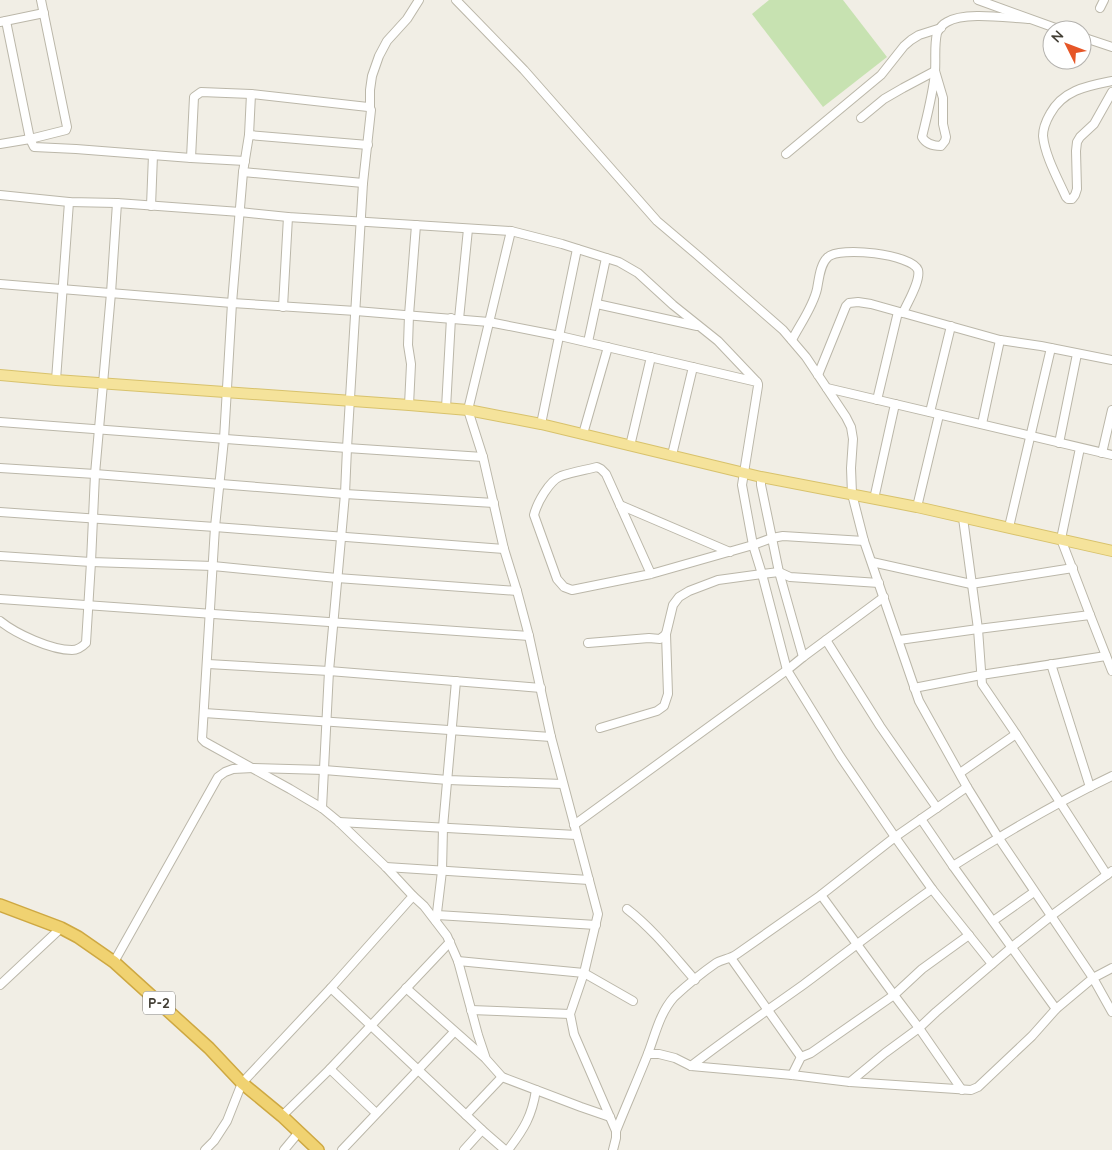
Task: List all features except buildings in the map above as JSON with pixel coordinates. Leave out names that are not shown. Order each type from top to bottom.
[{"type":"highway","name":"P-2","points":[[0,905],[78,936],[114,962],[209,1048],[242,1083],[282,1116],[318,1150]]},
{"type":"main road","points":[[0,375],[468,410],[541,424],[761,477],[917,507],[1112,551]]},
{"type":"street","points":[[0,144],[66,130],[67,127],[41,0]]},
{"type":"street","points":[[322,808],[329,671],[345,494],[346,448],[363,183],[371,112],[370,90],[378,56],[387,41],[407,19],[419,0]]},
{"type":"street","points":[[456,0],[524,70],[657,221],[783,330],[827,388],[851,426],[853,439],[852,494],[864,541],[919,701],[967,787],[998,837],[1093,978],[1112,1012]]},
{"type":"street","points":[[978,0],[1042,24]]},
{"type":"street","points":[[1100,8],[1104,0]]},
{"type":"street","points":[[44,13],[3,21],[33,146],[245,161]]},
{"type":"street","points":[[935,71],[943,98],[946,137],[941,146],[933,146],[922,137],[935,71],[938,33],[941,28],[948,21],[962,17],[1028,19]]},
{"type":"street","points":[[786,154],[881,75],[911,40],[919,35],[941,28]]},
{"type":"street","points":[[1092,41],[1112,48]]},
{"type":"street","points":[[861,118],[884,99],[935,71]]},
{"type":"street","points":[[1112,81],[1089,85],[1059,100],[1044,124],[1043,136],[1047,152],[1068,199],[1072,199],[1077,189],[1077,142],[1094,124],[1112,92]]},
{"type":"street","points":[[191,158],[194,97],[202,92],[251,94],[370,108]]},
{"type":"street","points":[[251,94],[249,135],[243,172],[232,304],[224,439],[215,527],[203,741],[322,808],[339,822],[437,918],[458,961],[486,1059]]},
{"type":"street","points":[[249,135],[368,145]]},
{"type":"street","points":[[151,206],[152,155]]},
{"type":"street","points":[[243,172],[363,183]]},
{"type":"street","points":[[0,195],[69,202],[117,203],[288,217],[511,231],[619,262],[638,273],[673,305],[718,341],[757,382],[758,386],[742,485],[753,546],[787,670],[840,756],[895,837],[932,889],[992,964]]},
{"type":"street","points":[[56,380],[69,202]]},
{"type":"street","points":[[0,621],[23,635],[50,647],[74,650],[86,644],[95,474],[117,203]]},
{"type":"street","points":[[283,307],[288,217]]},
{"type":"street","points":[[409,405],[412,364],[408,345],[408,315],[416,225]]},
{"type":"street","points":[[446,408],[455,319],[468,229]]},
{"type":"street","points":[[511,231],[468,410],[483,457],[504,549],[517,591],[541,688],[551,737],[598,914],[584,973],[570,1014],[574,1034],[616,1130]]},
{"type":"street","points":[[541,424],[577,249]]},
{"type":"street","points":[[792,340],[810,307],[825,261],[832,254],[859,252],[894,256],[915,266],[919,276],[916,286],[900,312],[877,400]]},
{"type":"street","points":[[588,342],[606,258]]},
{"type":"street","points":[[0,284],[232,304],[356,311],[489,322],[588,342],[757,382]]},
{"type":"street","points":[[818,375],[849,303],[864,303],[1000,340],[1112,360]]},
{"type":"street","points":[[596,304],[699,326]]},
{"type":"street","points":[[930,412],[951,326]]},
{"type":"street","points":[[982,424],[1000,340]]},
{"type":"street","points":[[583,434],[608,347]]},
{"type":"street","points":[[1008,527],[1051,348]]},
{"type":"street","points":[[1060,443],[1078,354]]},
{"type":"street","points":[[630,446],[650,357]]},
{"type":"street","points":[[672,455],[693,367]]},
{"type":"street","points":[[827,388],[1112,455]]},
{"type":"street","points":[[874,499],[895,404]]},
{"type":"street","points":[[1102,453],[1112,410]]},
{"type":"street","points":[[917,507],[939,414]]},
{"type":"street","points":[[0,422],[483,457]]},
{"type":"street","points":[[1080,448],[1061,539],[1112,671]]},
{"type":"street","points":[[0,468],[345,494],[494,503]]},
{"type":"street","points":[[651,574],[606,474],[601,469],[596,468],[561,476],[550,484],[536,506],[534,515],[557,579],[564,587],[572,590],[651,574],[783,536],[864,541]]},
{"type":"street","points":[[761,477],[760,485],[772,538],[803,657]]},
{"type":"street","points":[[620,505],[730,552]]},
{"type":"street","points":[[0,512],[504,549]]},
{"type":"street","points":[[850,1082],[919,1028],[1012,947],[1110,873],[1059,802],[982,684],[978,629],[963,518]]},
{"type":"street","points":[[0,556],[91,562],[213,566],[337,578],[517,591]]},
{"type":"street","points":[[872,562],[971,584],[1073,568]]},
{"type":"street","points":[[600,728],[657,711],[664,706],[668,694],[666,634],[673,605],[679,597],[689,591],[718,580],[780,572],[790,577],[879,583]]},
{"type":"street","points":[[574,826],[884,597]]},
{"type":"street","points":[[0,599],[528,636]]},
{"type":"street","points":[[899,640],[1090,615]]},
{"type":"street","points":[[588,643],[649,638],[660,639],[666,634]]},
{"type":"street","points":[[826,640],[880,726],[937,808]]},
{"type":"street","points":[[914,688],[981,675],[1106,656]]},
{"type":"street","points":[[208,664],[329,671],[541,688]]},
{"type":"street","points":[[1051,664],[1090,787]]},
{"type":"street","points":[[437,918],[456,681]]},
{"type":"street","points":[[204,713],[551,737]]},
{"type":"street","points":[[960,773],[1016,734]]},
{"type":"street","points":[[114,962],[218,777],[232,769],[324,770],[448,780],[564,784]]},
{"type":"street","points":[[953,866],[998,837],[1059,802],[1112,776]]},
{"type":"street","points":[[613,1150],[616,1130],[648,1054],[661,1016],[667,1006],[680,992],[717,962],[731,958],[821,895],[895,837],[967,787]]},
{"type":"street","points":[[921,819],[1056,1010]]},
{"type":"street","points":[[339,822],[576,835]]},
{"type":"street","points":[[386,867],[588,880]]},
{"type":"street","points":[[691,1066],[932,889]]},
{"type":"street","points":[[992,921],[1034,892]]},
{"type":"street","points":[[821,895],[962,1090]]},
{"type":"street","points":[[205,1150],[214,1141],[227,1121],[242,1083],[331,988],[413,896]]},
{"type":"street","points":[[628,909],[654,934],[695,980]]},
{"type":"street","points":[[437,918],[596,925]]},
{"type":"street","points":[[0,985],[61,928]]},
{"type":"street","points":[[792,1075],[801,1057],[811,1053],[894,995],[922,968],[968,935]]},
{"type":"street","points":[[282,1116],[330,1069],[450,942]]},
{"type":"street","points":[[731,958],[801,1057]]},
{"type":"street","points":[[458,961],[584,973],[633,1001]]},
{"type":"street","points":[[648,1054],[659,1054],[675,1058],[691,1066],[850,1082],[971,1090],[978,1087],[1032,1036],[1056,1010],[1093,978],[1112,968]]},
{"type":"street","points":[[331,988],[482,1130],[507,1150],[522,1132],[529,1117],[536,1090]]},
{"type":"street","points":[[406,988],[486,1059],[502,1076],[610,1117]]},
{"type":"street","points":[[471,1010],[570,1014]]},
{"type":"street","points":[[342,1150],[454,1032]]},
{"type":"street","points":[[330,1069],[376,1113]]},
{"type":"street","points":[[466,1115],[502,1076]]},
{"type":"street","points":[[464,1150],[482,1130]]},
{"type":"street","points":[[285,1149],[299,1132]]},
{"type":"green space","points":[[769,0],[843,0],[887,57],[823,107],[752,14]]}]
